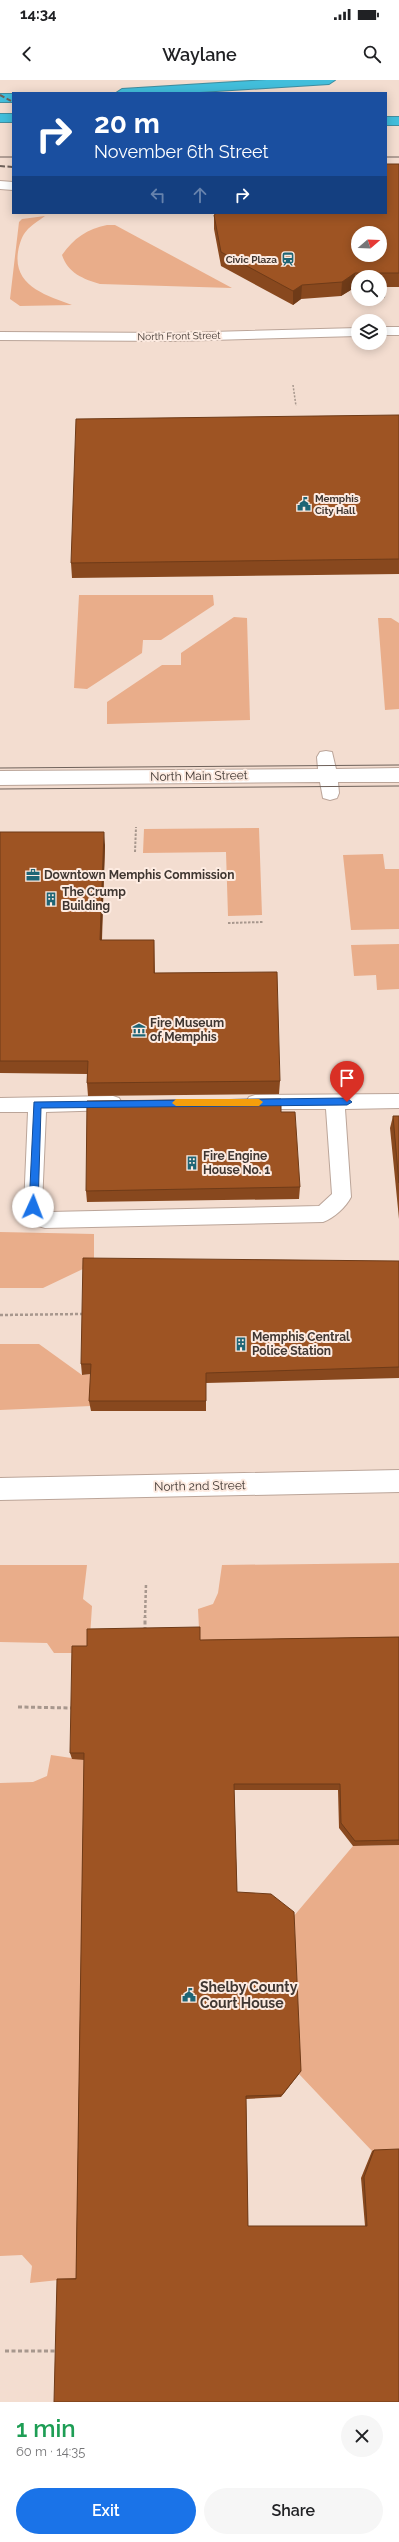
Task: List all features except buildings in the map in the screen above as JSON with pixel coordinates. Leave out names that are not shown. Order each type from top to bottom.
[{"type":"highway","points":[[258,84],[292,80]]},
{"type":"highway","points":[[137,92],[329,80]]},
{"type":"highway","points":[[0,98],[12,98]]},
{"type":"highway","points":[[0,118],[12,118]]},
{"type":"highway","points":[[387,121],[399,121]]},
{"type":"street","points":[[387,331],[399,331]]},
{"type":"street","name":"North Front Street","points":[[0,336],[175,337],[351,332]]},
{"type":"street","points":[[326,757],[330,793]]},
{"type":"street","name":"North Main Street","points":[[0,778],[399,775]]},
{"type":"street","name":"North 2nd Street","points":[[0,1489],[399,1481]]},
{"type":"lane","points":[[0,186],[12,186]]},
{"type":"lane","points":[[234,1102],[399,1101]]},
{"type":"lane","points":[[37,1104],[33,1207],[45,1220],[323,1214],[342,1197],[334,1102]]},
{"type":"lane","points":[[0,1105],[133,1103]]},
{"type":"path","points":[[293,385],[296,406]]},
{"type":"path","points":[[135,852],[136,827]]},
{"type":"path","points":[[228,922],[263,922]]},
{"type":"path","points":[[0,1315],[83,1314]]},
{"type":"path","points":[[145,1636],[146,1584]]},
{"type":"path","points":[[18,1707],[73,1708]]},
{"type":"path","points":[[6,2351],[58,2351]]},
{"type":"shaded area","points":[[45,216],[30,227],[24,235],[18,252],[18,264],[26,281],[33,288],[72,305],[20,306],[10,299],[19,222],[22,219]]},
{"type":"shaded area","points":[[107,225],[115,225],[232,288],[100,284],[88,280],[72,271],[62,255],[76,239],[82,235],[93,229]]},
{"type":"shaded area","points":[[79,595],[213,595],[214,605],[161,640],[143,640],[142,653],[87,689],[74,688]]},
{"type":"shaded area","points":[[234,617],[247,618],[250,720],[107,724],[107,702],[162,665],[181,665],[181,653]]},
{"type":"shaded area","points":[[378,618],[391,618],[399,623],[399,709],[385,710]]},
{"type":"shaded area","points":[[259,828],[262,915],[228,916],[226,852],[143,853],[144,829]]},
{"type":"shaded area","points":[[383,854],[385,869],[399,869],[399,929],[351,930],[343,855]]},
{"type":"shaded area","points":[[399,944],[399,989],[377,990],[376,975],[354,976],[351,945]]},
{"type":"shaded area","points":[[0,1232],[94,1234],[94,1267],[85,1268],[43,1288],[0,1288]]},
{"type":"shaded area","points":[[0,1344],[39,1344],[82,1375],[91,1374],[91,1406],[0,1410]]},
{"type":"shaded area","points":[[399,1563],[399,1645],[200,1648],[198,1609],[213,1604],[218,1593],[222,1565]]},
{"type":"shaded area","points":[[0,1565],[87,1565],[83,1599],[92,1606],[89,1653],[54,1653],[47,1643],[0,1642]]},
{"type":"shaded area","points":[[51,1755],[85,1760],[78,2278],[30,2283],[32,2266],[22,2255],[0,2256],[0,1783],[33,1782],[47,1776]]},
{"type":"shaded area","points":[[399,1845],[399,2151],[372,2151],[299,2074],[293,1917],[353,1846]]},
{"type":"tram line","points":[[0,157],[12,157]]},
{"type":"tram line","points":[[387,157],[399,157]]},
{"type":"tram line","points":[[0,768],[399,765]]},
{"type":"tram line","points":[[0,789],[399,786]]},
{"type":"railway","points":[[0,95],[12,101]]},
{"type":"railway","points":[[0,166],[12,167]]},
{"type":"slow traffic","points":[[176,1103],[259,1102]]},
{"type":"place","name":"Civic Plaza","points":[[288,259]]},
{"type":"place","name":"Memphis City Hall","points":[[304,504]]},
{"type":"place","name":"Downtown Memphis Commission","points":[[33,875]]},
{"type":"place","name":"The Crump Building","points":[[51,899]]},
{"type":"place","name":"Fire Museum of Memphis","points":[[139,1030]]},
{"type":"place","name":"Fire Engine House No. 1","points":[[192,1163]]},
{"type":"place","name":"Memphis Central Police Station","points":[[241,1344]]},
{"type":"place","name":"Shelby County Court House","points":[[189,1995]]},
{"type":"route","points":[[33,1207],[37,1104],[347,1102]]}]
